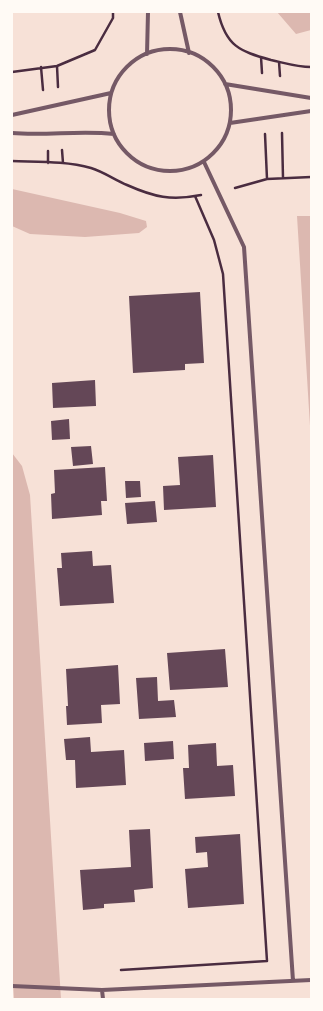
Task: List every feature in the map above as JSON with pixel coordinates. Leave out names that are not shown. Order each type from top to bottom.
[{"type":"street","points":[[147,54],[148,12]]},
{"type":"street","points":[[180,12],[189,53]]},
{"type":"street","points":[[165,49],[182,50],[189,53],[197,55],[211,64],[225,84],[231,107],[230,123],[225,138],[216,151],[204,162],[184,170],[163,171],[142,165],[125,152],[114,134],[109,114],[112,93],[118,78],[131,63],[147,54],[165,49]]},
{"type":"street","points":[[225,84],[311,98]]},
{"type":"street","points":[[12,115],[112,93]]},
{"type":"street","points":[[230,123],[311,111]]},
{"type":"street","points":[[12,133],[29,135],[98,132],[114,134]]},
{"type":"street","points":[[204,162],[244,248],[293,981]]},
{"type":"street","points":[[12,986],[102,990],[311,980]]},
{"type":"street","points":[[102,990],[103,999]]},
{"type":"path","points":[[12,72],[57,66],[95,50],[113,18],[113,12]]},
{"type":"path","points":[[218,12],[222,27],[232,43],[245,53],[298,67],[311,67]]},
{"type":"path","points":[[261,57],[262,78]]},
{"type":"path","points":[[57,66],[59,93]]},
{"type":"path","points":[[264,131],[266,179]]},
{"type":"path","points":[[62,145],[63,163]]},
{"type":"path","points":[[12,161],[63,163],[91,168],[126,185],[161,198],[195,196],[214,240],[223,274],[267,961]]},
{"type":"path","points":[[244,185],[266,179],[311,177]]},
{"type":"shaded area","points":[[277,12],[311,12],[311,30],[296,34]]},
{"type":"shaded area","points":[[12,189],[120,213],[146,221],[147,227],[139,233],[85,237],[30,234],[12,226]]},
{"type":"shaded area","points":[[297,216],[311,216],[311,442]]},
{"type":"shaded area","points":[[12,453],[22,466],[30,495],[61,999],[14,999],[12,968]]},
{"type":"building","points":[[200,292],[204,363],[185,364],[185,370],[133,373],[129,296]]},
{"type":"building","points":[[95,380],[96,406],[53,408],[52,383]]},
{"type":"building","points":[[69,419],[70,439],[52,440],[51,421]]},
{"type":"building","points":[[91,446],[93,464],[73,466],[71,447]]},
{"type":"building","points":[[213,455],[216,507],[164,510],[163,486],[180,485],[178,457]]},
{"type":"building","points":[[105,467],[107,501],[101,501],[102,515],[52,519],[51,494],[55,493],[54,470]]},
{"type":"building","points":[[125,481],[140,481],[141,497],[126,498]]},
{"type":"building","points":[[155,501],[157,522],[127,524],[125,503]]},
{"type":"building","points":[[92,551],[93,566],[111,565],[114,603],[60,606],[57,568],[62,568],[61,553]]},
{"type":"building","points":[[225,649],[228,687],[170,690],[167,653]]},
{"type":"building","points":[[118,665],[120,704],[101,705],[102,723],[67,725],[66,706],[68,706],[66,669]]},
{"type":"building","points":[[157,677],[158,701],[174,700],[176,717],[139,719],[136,678]]},
{"type":"building","points":[[90,737],[91,752],[124,750],[126,785],[76,788],[75,760],[66,760],[64,739]]},
{"type":"building","points":[[173,741],[174,759],[145,761],[144,743]]},
{"type":"building","points":[[216,743],[217,766],[233,765],[235,796],[185,799],[183,768],[189,768],[188,745]]},
{"type":"building","points":[[150,829],[153,888],[134,890],[135,902],[104,904],[104,908],[83,910],[80,870],[131,867],[129,830]]},
{"type":"building","points":[[240,834],[244,904],[188,908],[185,869],[208,867],[207,852],[196,853],[195,837]]}]
